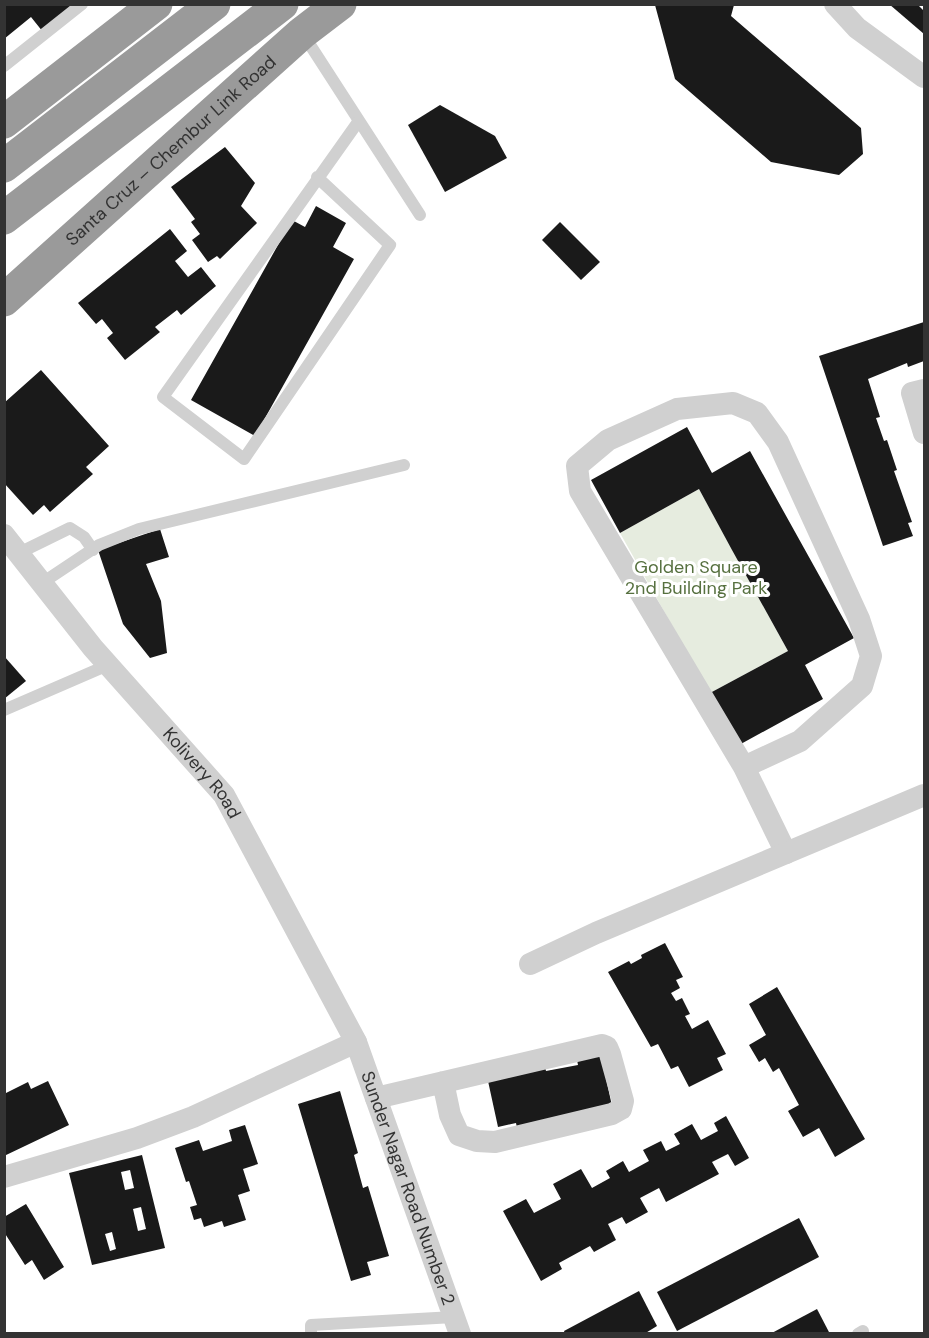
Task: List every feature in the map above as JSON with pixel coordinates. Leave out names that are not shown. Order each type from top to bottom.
[{"type":"highway","points":[[4,122],[156,4]]},
{"type":"highway","points":[[4,139],[179,4]]},
{"type":"highway","points":[[4,166],[213,4]]},
{"type":"highway","points":[[4,218],[282,4]]},
{"type":"highway","name":"Santa Cruz – Chembur Link Road","points":[[4,300],[302,33],[340,4]]},
{"type":"street","points":[[835,4],[857,28],[924,77]]},
{"type":"street","points":[[924,390],[912,393],[924,433]]},
{"type":"street","points":[[744,767],[800,741],[862,686],[871,656],[859,619],[778,442],[757,413],[734,403],[677,409],[608,440],[577,466],[580,491],[744,767],[786,853]]},
{"type":"street","name":"Kolivery Road","points":[[4,535],[108,664],[224,795],[356,1042]]},
{"type":"street","points":[[530,964],[596,933],[924,795]]},
{"type":"street","points":[[4,1177],[137,1138],[193,1117],[356,1042]]},
{"type":"street","name":"Sunder Nagar Road Number 2","points":[[356,1042],[458,1328]]},
{"type":"street","points":[[376,1098],[443,1082],[602,1045],[610,1054],[623,1101],[621,1109],[612,1114],[495,1142],[477,1141],[459,1135],[450,1115],[443,1082]]},
{"type":"lane","points":[[4,66],[82,4]]},
{"type":"lane","points":[[302,33],[420,215]]},
{"type":"lane","points":[[317,177],[390,245],[244,459],[163,397],[317,177],[358,122]]},
{"type":"lane","points":[[42,583],[93,550],[139,529],[404,465]]},
{"type":"lane","points":[[19,553],[70,528],[84,537],[93,550]]},
{"type":"lane","points":[[4,710],[108,664]]},
{"type":"lane","points":[[311,1334],[311,1325],[458,1328]]},
{"type":"green space","name":"Golden Square 2nd Building Park","points":[[699,489],[788,651],[710,693],[620,533]]},
{"type":"building","points":[[4,4],[77,4],[43,32],[31,17],[4,39]]},
{"type":"building","points":[[889,4],[917,4],[924,11],[924,34]]},
{"type":"building","points":[[655,5],[734,5],[731,16],[861,128],[863,154],[839,175],[771,162],[675,79]]},
{"type":"building","points":[[440,105],[495,136],[507,158],[445,192],[408,125]]},
{"type":"building","points":[[225,147],[255,183],[241,206],[257,223],[220,259],[217,256],[208,262],[192,240],[200,234],[191,222],[195,219],[171,187]]},
{"type":"building","points":[[316,206],[346,223],[333,247],[354,259],[255,436],[191,400],[292,220],[305,227]]},
{"type":"building","points":[[560,222],[600,262],[581,280],[542,240]]},
{"type":"building","points":[[170,229],[187,251],[175,261],[188,277],[201,267],[216,286],[181,315],[177,310],[155,327],[160,332],[125,360],[107,338],[113,333],[102,319],[96,324],[78,303]]},
{"type":"building","points":[[924,322],[924,361],[908,367],[907,363],[868,379],[880,417],[876,418],[884,441],[887,440],[897,470],[894,471],[912,522],[908,523],[913,536],[883,546],[819,356]]},
{"type":"building","points":[[41,370],[109,446],[86,467],[93,474],[50,512],[44,505],[33,515],[4,483],[4,403]]},
{"type":"building","points":[[687,427],[712,473],[750,451],[854,638],[805,665],[823,699],[739,745],[710,693],[788,651],[699,489],[620,533],[591,480]]},
{"type":"building","points":[[160,529],[169,557],[146,564],[161,601],[167,653],[150,658],[123,624],[98,550]]},
{"type":"building","points":[[4,656],[26,681],[4,699]]},
{"type":"building","points":[[665,943],[683,977],[676,980],[680,988],[671,993],[676,1001],[682,998],[690,1014],[685,1016],[692,1029],[708,1020],[726,1054],[717,1058],[723,1070],[689,1087],[678,1066],[671,1069],[658,1044],[651,1047],[608,972],[629,961],[631,964],[642,958],[641,955]]},
{"type":"building","points":[[777,987],[865,1139],[835,1157],[819,1128],[803,1137],[788,1111],[799,1105],[779,1068],[773,1072],[765,1058],[759,1062],[749,1045],[766,1035],[749,1004]]},
{"type":"building","points":[[601,1055],[612,1106],[517,1128],[516,1123],[498,1127],[488,1081],[545,1067],[546,1071],[578,1065],[577,1060]]},
{"type":"building","points":[[48,1081],[69,1125],[4,1156],[4,1094],[28,1082],[31,1089]]},
{"type":"building","points":[[340,1091],[358,1153],[354,1155],[363,1188],[368,1186],[389,1256],[367,1262],[371,1275],[351,1281],[298,1104]]},
{"type":"building","points":[[726,1116],[749,1158],[735,1166],[728,1154],[712,1162],[719,1174],[666,1202],[659,1188],[640,1198],[648,1212],[626,1224],[622,1217],[608,1224],[616,1240],[594,1252],[590,1246],[559,1263],[562,1269],[541,1281],[503,1211],[526,1199],[534,1213],[561,1199],[553,1184],[581,1169],[592,1188],[610,1178],[606,1171],[623,1161],[629,1172],[649,1161],[643,1150],[661,1141],[666,1151],[680,1144],[674,1134],[692,1124],[701,1140],[718,1131],[714,1123]]},
{"type":"building","points":[[245,1125],[258,1164],[243,1169],[250,1191],[238,1195],[246,1220],[224,1227],[222,1221],[204,1227],[201,1218],[194,1220],[190,1207],[197,1205],[189,1181],[186,1182],[175,1148],[199,1140],[203,1151],[232,1141],[229,1130]]},
{"type":"building","points":[[142,1155],[165,1248],[92,1265],[69,1173]],"holes":[[[130,1170],[134,1188],[125,1190],[121,1172]],[[141,1207],[146,1229],[138,1231],[133,1209]],[[112,1232],[116,1249],[110,1251],[105,1234]]]},
{"type":"building","points":[[26,1204],[64,1267],[44,1280],[32,1260],[25,1265],[4,1232],[4,1217]]},
{"type":"building","points":[[799,1218],[819,1257],[677,1331],[657,1292]]},
{"type":"building","points":[[639,1291],[657,1326],[644,1334],[565,1334],[564,1331]]},
{"type":"building","points":[[817,1309],[830,1334],[770,1334]]}]
